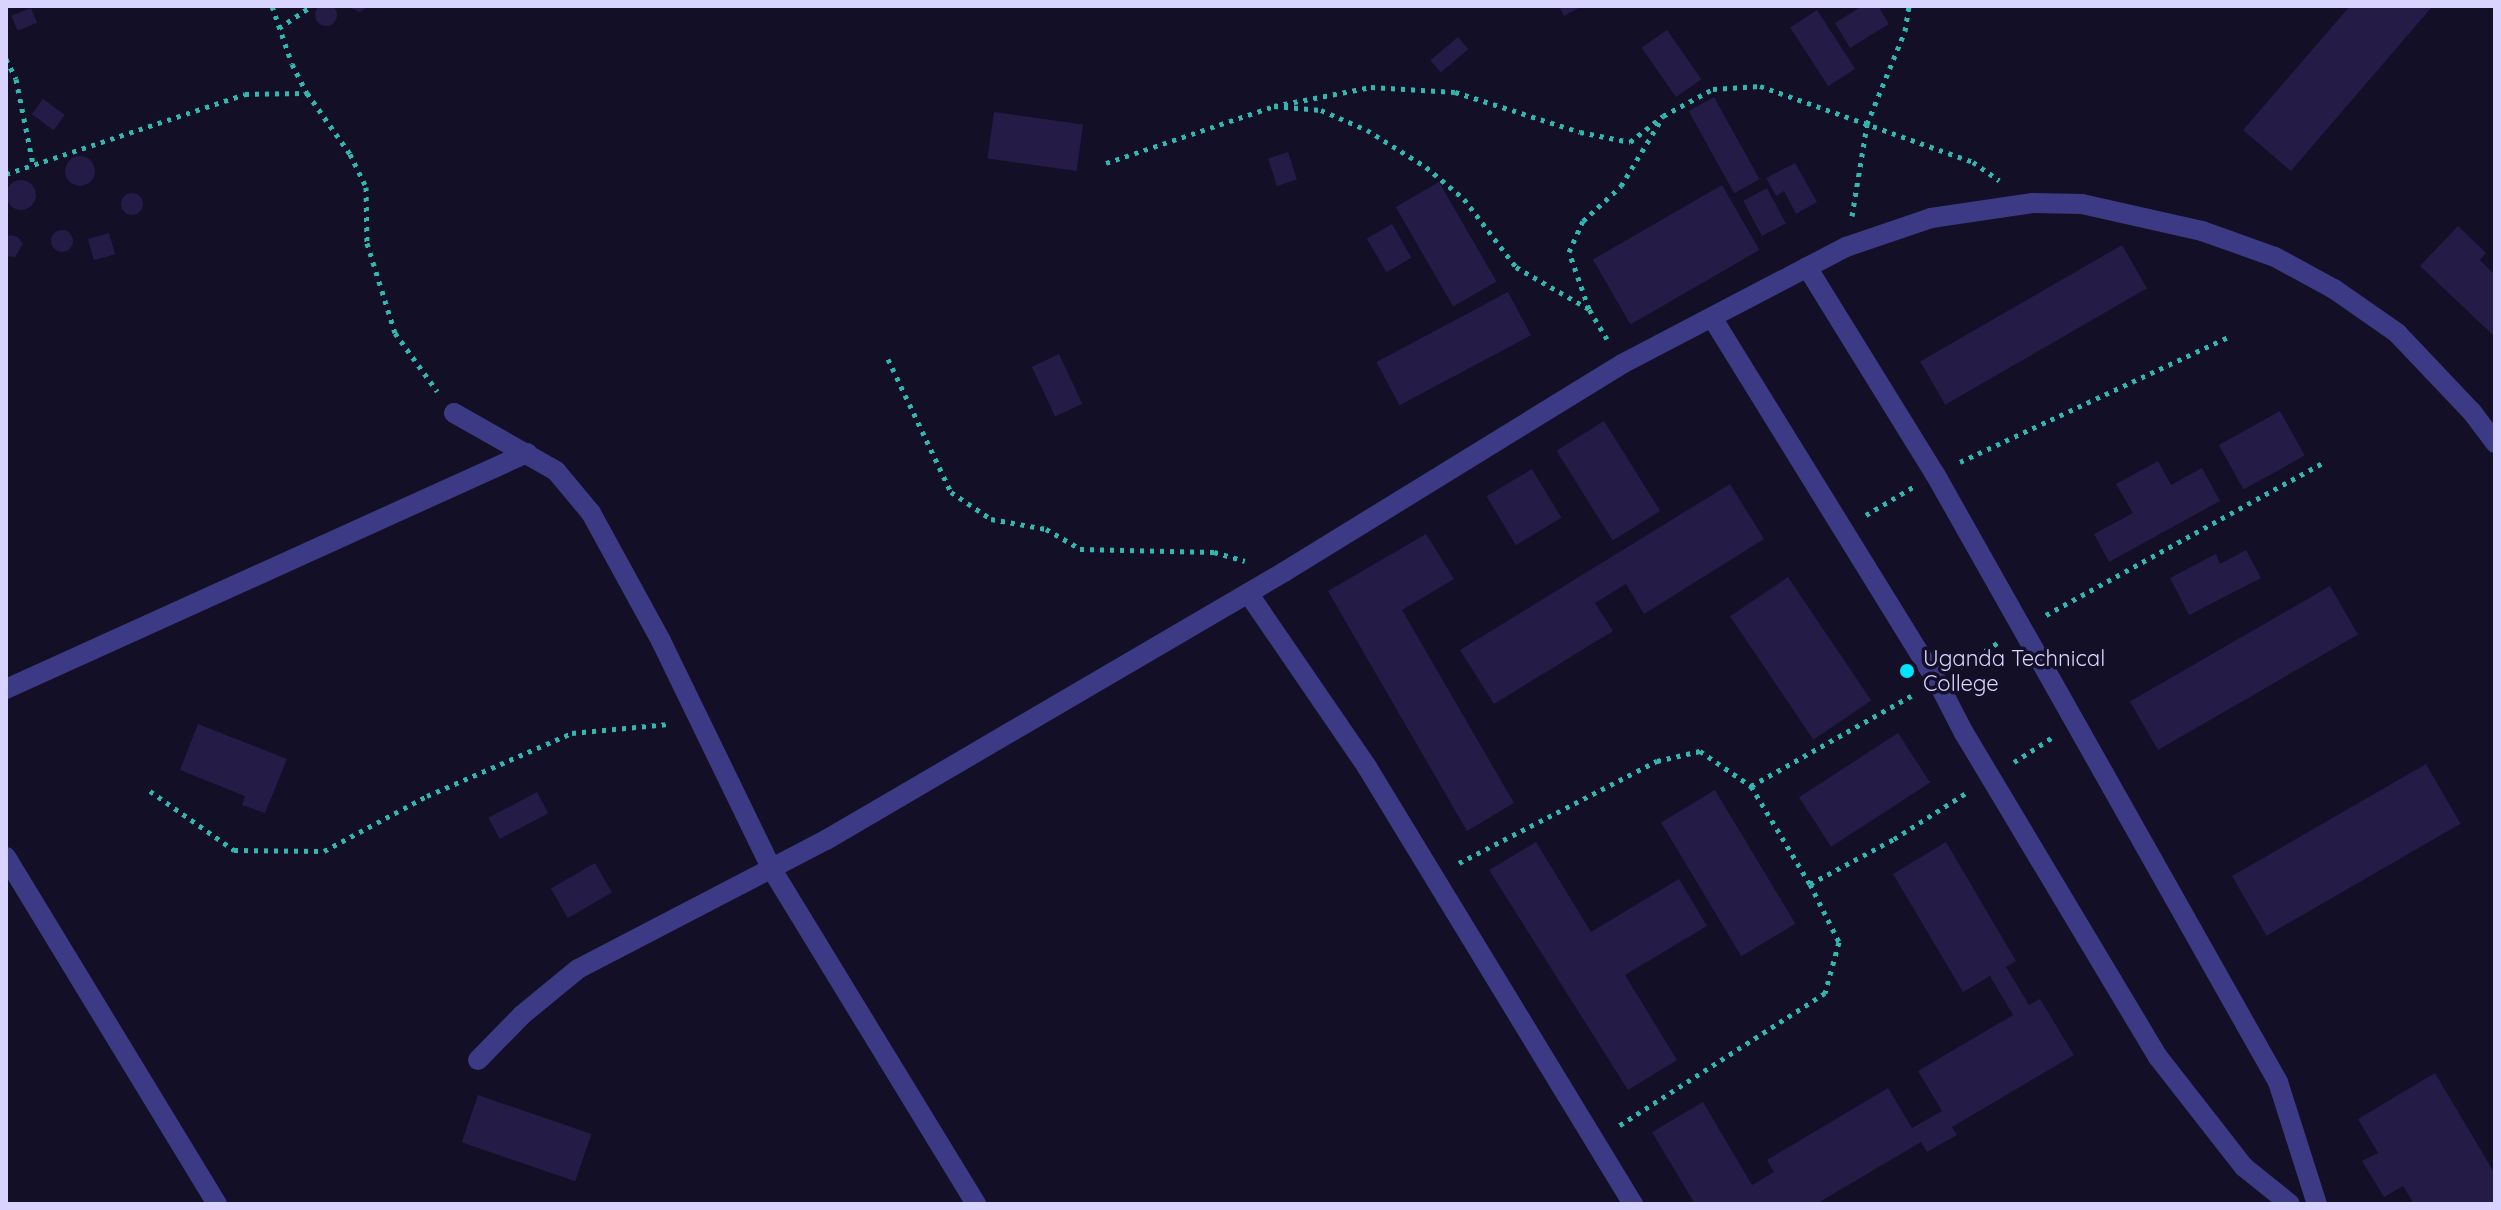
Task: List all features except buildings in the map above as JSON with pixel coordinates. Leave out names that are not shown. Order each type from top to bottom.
[{"type":"street","points":[[478,1060],[522,1015],[578,969],[771,868],[1248,593],[1622,364],[1846,247],[1931,218],[1981,208],[2033,203],[2082,204],[2202,231],[2275,257],[2334,289],[2397,333],[2472,412],[2495,443]]},
{"type":"street","points":[[1807,267],[1935,474],[2278,1082],[2317,1204]]},
{"type":"street","points":[[1713,319],[1937,681],[1990,777],[2158,1057],[2244,1167],[2290,1204]]},
{"type":"street","points":[[454,413],[556,471],[591,513],[661,641],[771,868],[976,1204]]},
{"type":"street","points":[[6,689],[527,453]]},
{"type":"street","points":[[1248,593],[1367,767],[1633,1204]]},
{"type":"street","points":[[6,857],[217,1204]]},
{"type":"path","points":[[272,6],[307,93],[350,154],[366,187],[367,243],[395,333],[454,413]]},
{"type":"path","points":[[279,28],[312,6]]},
{"type":"path","points":[[1846,247],[1867,124],[1905,31],[1909,6]]},
{"type":"path","points":[[6,59],[16,79],[33,164]]},
{"type":"path","points":[[1106,163],[1274,106],[1371,87],[1455,92],[1580,132],[1630,142],[1663,116],[1713,89],[1760,86],[1973,162],[2033,203]]},
{"type":"path","points":[[6,174],[245,94],[307,93]]},
{"type":"path","points":[[1274,106],[1321,110],[1367,130],[1426,167],[1464,199],[1516,267],[1589,309]]},
{"type":"path","points":[[1622,364],[1589,309],[1569,252],[1583,221],[1621,186],[1663,116]]},
{"type":"path","points":[[1841,530],[1935,474],[2228,337]]},
{"type":"path","points":[[888,359],[951,492],[991,519],[1046,529],[1080,549],[1214,552],[1284,572]]},
{"type":"path","points":[[150,791],[234,850],[324,851],[427,796],[572,733],[698,721]]},
{"type":"path","points":[[1810,884],[1894,839],[2074,724]]},
{"type":"path","points":[[1434,876],[1657,761],[1700,751],[1751,786],[1810,884],[1839,942],[1825,993],[1594,1141]]},
{"type":"place","name":"Uganda Technical College","points":[[1907,671]]}]
